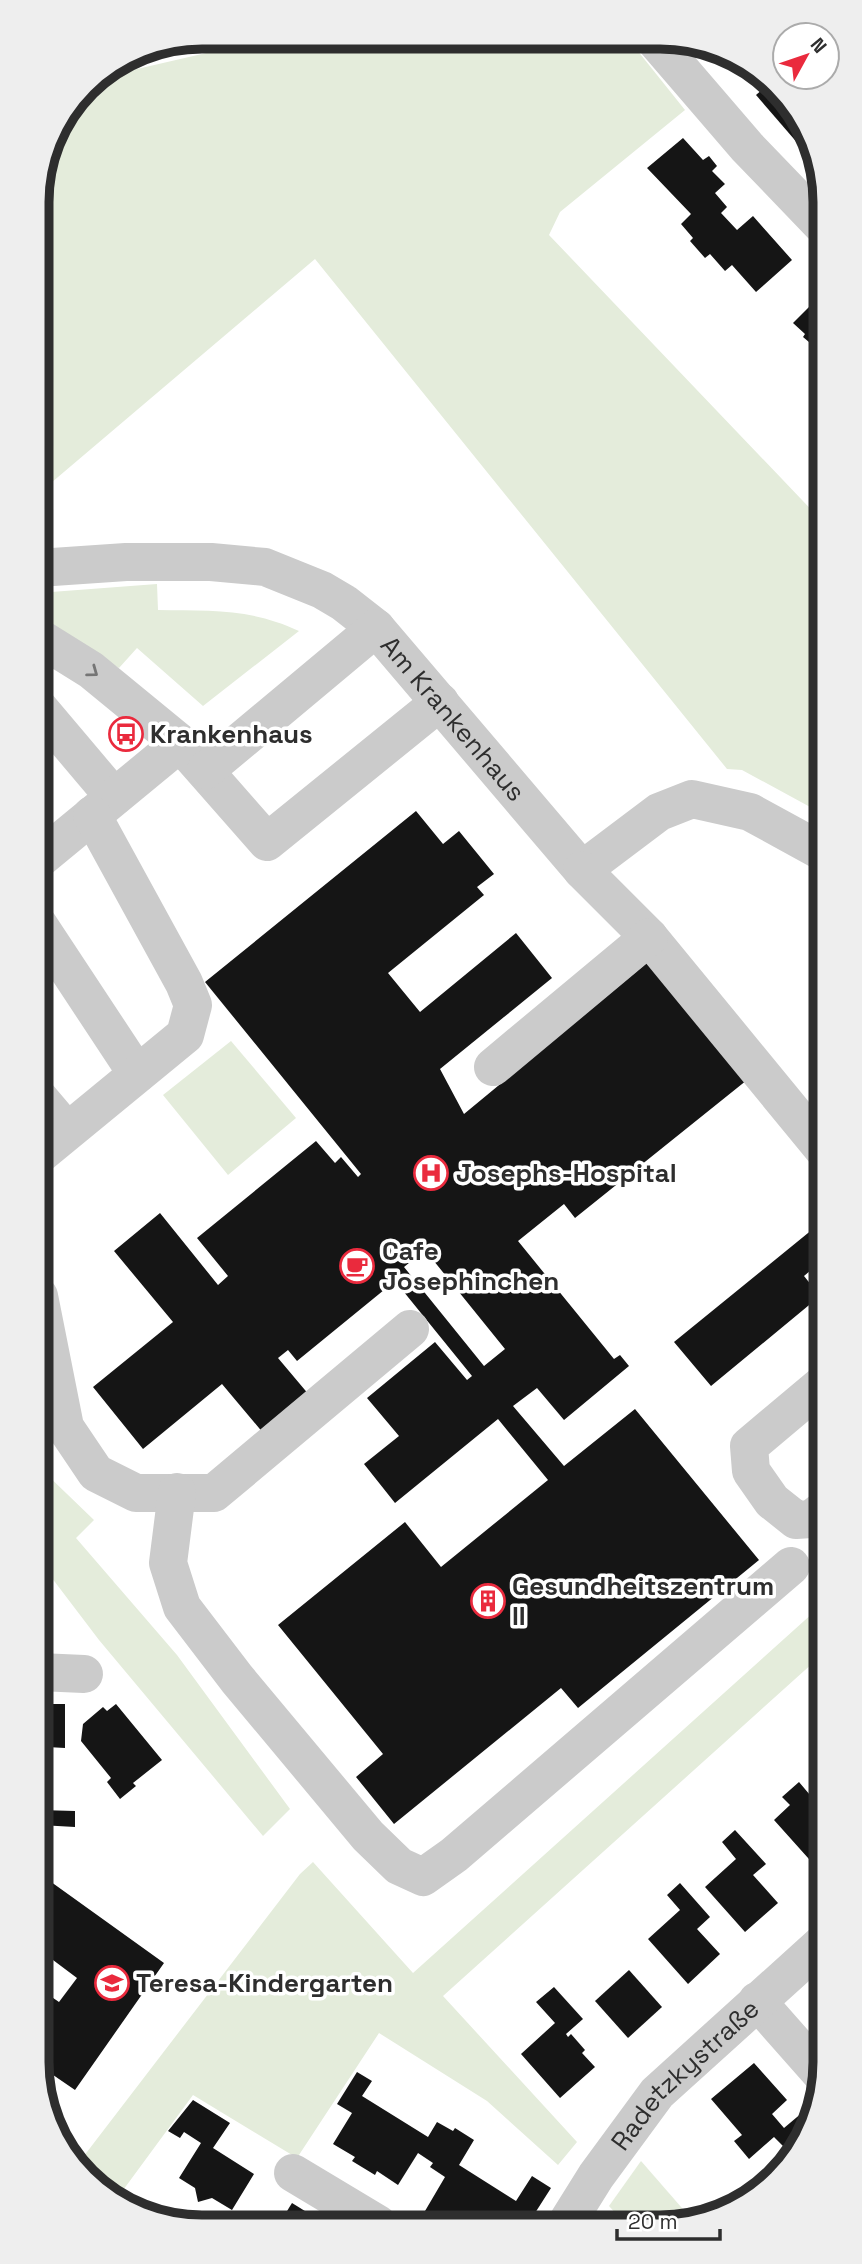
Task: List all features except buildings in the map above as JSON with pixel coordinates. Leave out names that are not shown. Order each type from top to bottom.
[{"type":"street","points":[[662,49],[747,148],[813,216]]},
{"type":"street","name":"Am Krankenhaus","points":[[49,567],[150,562],[211,562],[265,567],[322,590],[344,603],[376,628],[582,870],[649,937],[813,1136]]},
{"type":"street","points":[[205,770],[376,628]]},
{"type":"street","points":[[49,644],[92,670],[180,743],[267,842],[440,702]]},
{"type":"street","points":[[49,731],[103,806],[193,1005],[185,1035],[53,1143]]},
{"type":"street","points":[[49,851],[180,743]]},
{"type":"street","points":[[582,870],[659,812],[692,799],[750,812],[813,847]]},
{"type":"street","points":[[493,1068],[649,937]]},
{"type":"street","points":[[49,941],[137,1074]]},
{"type":"street","points":[[49,1346],[65,1427],[96,1473],[136,1493],[214,1493],[410,1329]]},
{"type":"street","points":[[813,1392],[749,1446],[751,1471],[772,1500],[796,1520],[813,1518]]},
{"type":"street","points":[[177,1492],[167,1563],[182,1608],[237,1679],[368,1836],[399,1866],[423,1877],[454,1855],[791,1566]]},
{"type":"street","points":[[49,1672],[84,1674]]},
{"type":"street","name":"Radetzkystraße","points":[[572,2215],[596,2176],[657,2093],[813,1952]]},
{"type":"street","points":[[757,2001],[813,2065]]},
{"type":"street","points":[[293,2173],[363,2215]]},
{"type":"green space","points":[[223,49],[636,49],[685,110],[560,212],[549,235],[813,512],[813,809],[742,770],[727,769],[315,259],[49,485],[50,182],[57,153],[74,118],[124,72]]},
{"type":"green space","points":[[157,584],[158,610],[247,615],[264,618],[299,631],[203,706],[137,648],[119,668],[49,627],[49,592]]},
{"type":"green space","points":[[231,1041],[296,1118],[228,1175],[163,1095]]},
{"type":"green space","points":[[49,1477],[94,1520],[76,1538],[177,1655],[290,1809],[263,1836],[99,1640],[49,1574]]},
{"type":"green space","points":[[813,1613],[813,1663],[443,1996],[577,2142],[558,2165],[487,2101],[379,2033],[297,2158],[193,2095],[122,2192],[94,2170],[83,2157],[300,1874],[313,1862],[413,1973]]},
{"type":"green space","points":[[641,2161],[686,2213],[617,2215],[609,2206]]},
{"type":"place","name":"Krankenhaus","points":[[126,734]]},
{"type":"place","name":"Josephs-Hospital","points":[[431,1173]]},
{"type":"place","name":"Cafe Josephinchen","points":[[357,1266]]},
{"type":"place","name":"Gesundheitszentrum II","points":[[488,1601]]},
{"type":"place","name":"Teresa-Kindergarten","points":[[112,1983]]}]
